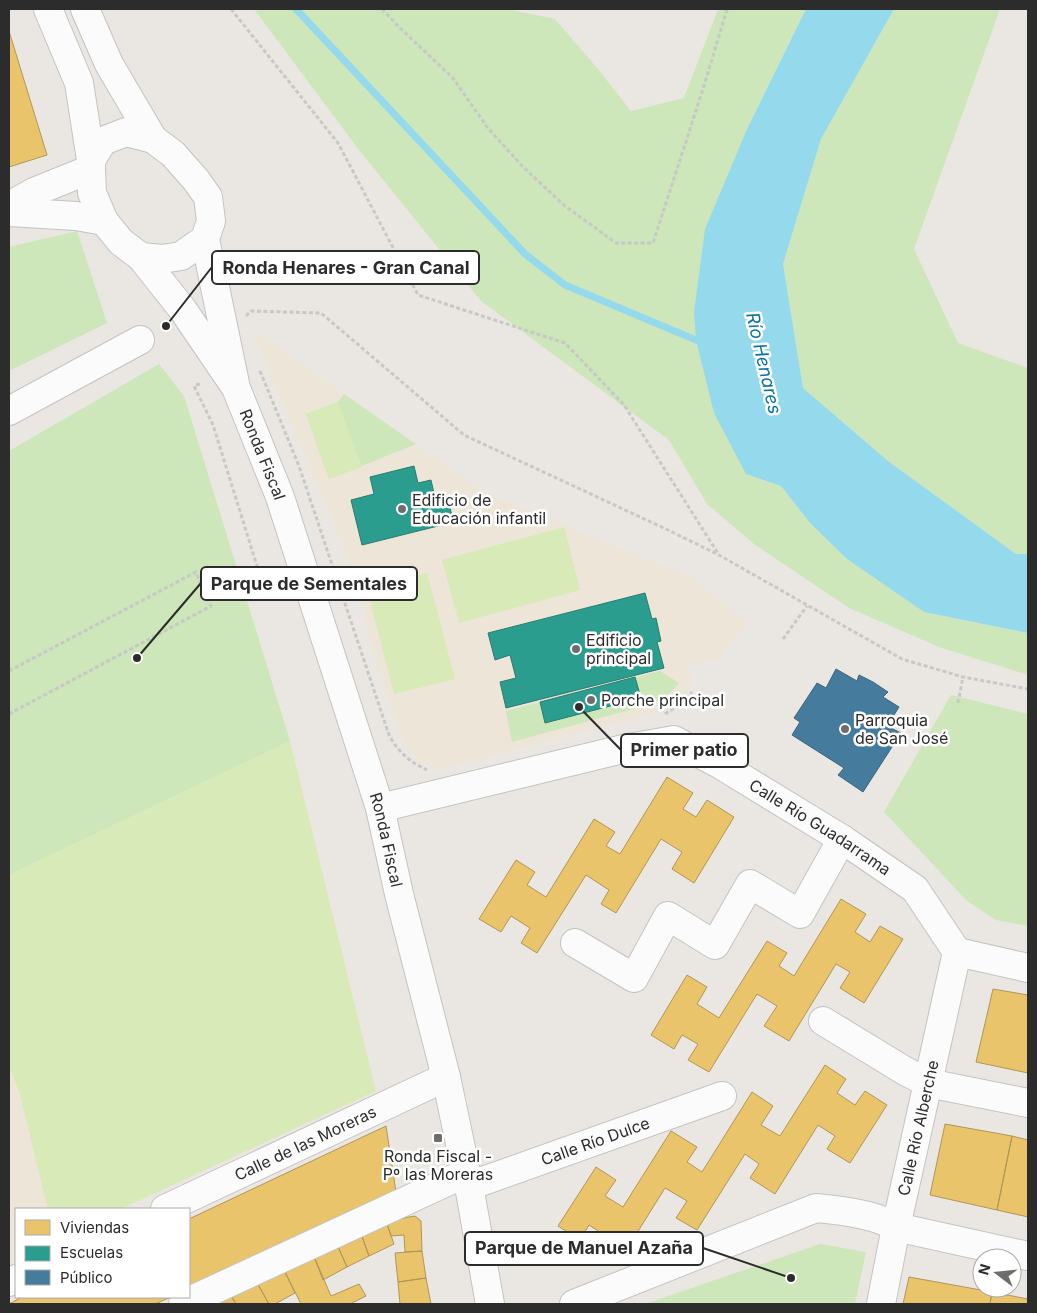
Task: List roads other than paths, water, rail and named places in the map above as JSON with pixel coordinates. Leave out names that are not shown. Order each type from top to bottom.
[{"type":"street","points":[[9,206],[91,165],[103,141],[126,132],[153,139],[173,154],[208,197],[210,221],[205,238],[182,256],[162,259],[141,257],[121,242],[104,220],[92,192],[91,165],[79,84],[48,9]]},
{"type":"street","points":[[85,9],[109,64],[153,139]]},
{"type":"street","points":[[9,212],[76,216],[104,220]]},
{"type":"street","name":"Ronda Fiscal","points":[[205,238],[231,377],[280,497],[380,808],[399,894],[446,1077],[490,1304]]},
{"type":"street","name":"Ronda Fiscal","points":[[141,257],[183,310],[231,377]]},
{"type":"street","points":[[9,411],[140,340]]},
{"type":"street","name":"Calle Río Guadarrama","points":[[380,808],[623,749],[674,740],[721,765],[842,839],[915,889],[957,952]]},
{"type":"street","points":[[575,943],[634,978],[668,916],[716,945],[750,884],[800,914],[842,839]]},
{"type":"street","points":[[957,952],[1028,968]]},
{"type":"street","name":"Calle Río Alberche","points":[[881,1304],[896,1227],[957,952]]},
{"type":"street","points":[[823,1021],[905,1072],[928,1083],[1028,1103]]},
{"type":"street","name":"Calle de las Moreras","points":[[167,1208],[446,1077]]},
{"type":"street","name":"Calle Río Dulce","points":[[183,1304],[467,1180],[722,1096]]},
{"type":"street","points":[[574,1304],[816,1208],[838,1210],[887,1222],[896,1227],[1028,1256]]},
{"type":"water","name":"Río Henares","points":[[806,9],[894,9],[821,139],[783,264],[803,388],[888,461],[1016,554],[1028,554],[1028,633],[924,612],[847,559],[810,523],[781,486],[746,474],[714,413],[696,340],[694,312],[705,229],[748,127]]},
{"type":"waterway","points":[[296,9],[525,254],[565,285],[704,342]]},
{"type":"place","name":"Ronda Henares - Gran Canal","points":[[166,326]]},
{"type":"place","name":"Edificio de Educación infantil","points":[[402,509]]},
{"type":"place","name":"Edificio principal","points":[[576,649]]},
{"type":"place","name":"Parque de Sementales","points":[[137,658]]},
{"type":"place","name":"Porche principal","points":[[591,700]]},
{"type":"place","name":"Primer patio","points":[[579,707]]},
{"type":"place","name":"Parroquia de San José","points":[[845,729]]},
{"type":"place","name":"Ronda Fiscal - Pº las Moreras","points":[[438,1138]]},
{"type":"place","name":"Parque de Manuel Azaña","points":[[791,1278]]}]
